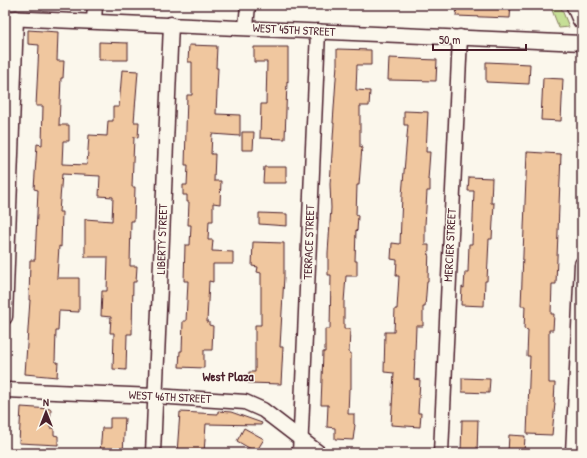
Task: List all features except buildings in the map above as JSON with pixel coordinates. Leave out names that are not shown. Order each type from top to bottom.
[{"type":"street","points":[[94,5],[94,21]]},
{"type":"street","points":[[246,28],[248,5]]},
{"type":"street","points":[[5,317],[11,18]]},
{"type":"street","name":"WEST 45TH STREET","points":[[11,18],[582,43]]},
{"type":"street","name":"LIBERTY STREET","points":[[153,453],[171,24]]},
{"type":"street","name":"TERRACE STREET","points":[[300,453],[318,31]]},
{"type":"street","name":"MERCIER STREET","points":[[441,453],[460,37]]},
{"type":"street","points":[[573,453],[579,413],[582,264]]},
{"type":"street","name":"WEST 46TH STREET","points":[[5,390],[155,396],[245,402],[263,410],[319,453]]},
{"type":"green space","points":[[550,5],[560,5],[569,27],[559,28]]},
{"type":"district","name":"West Plaza","points":[[228,376]]}]
